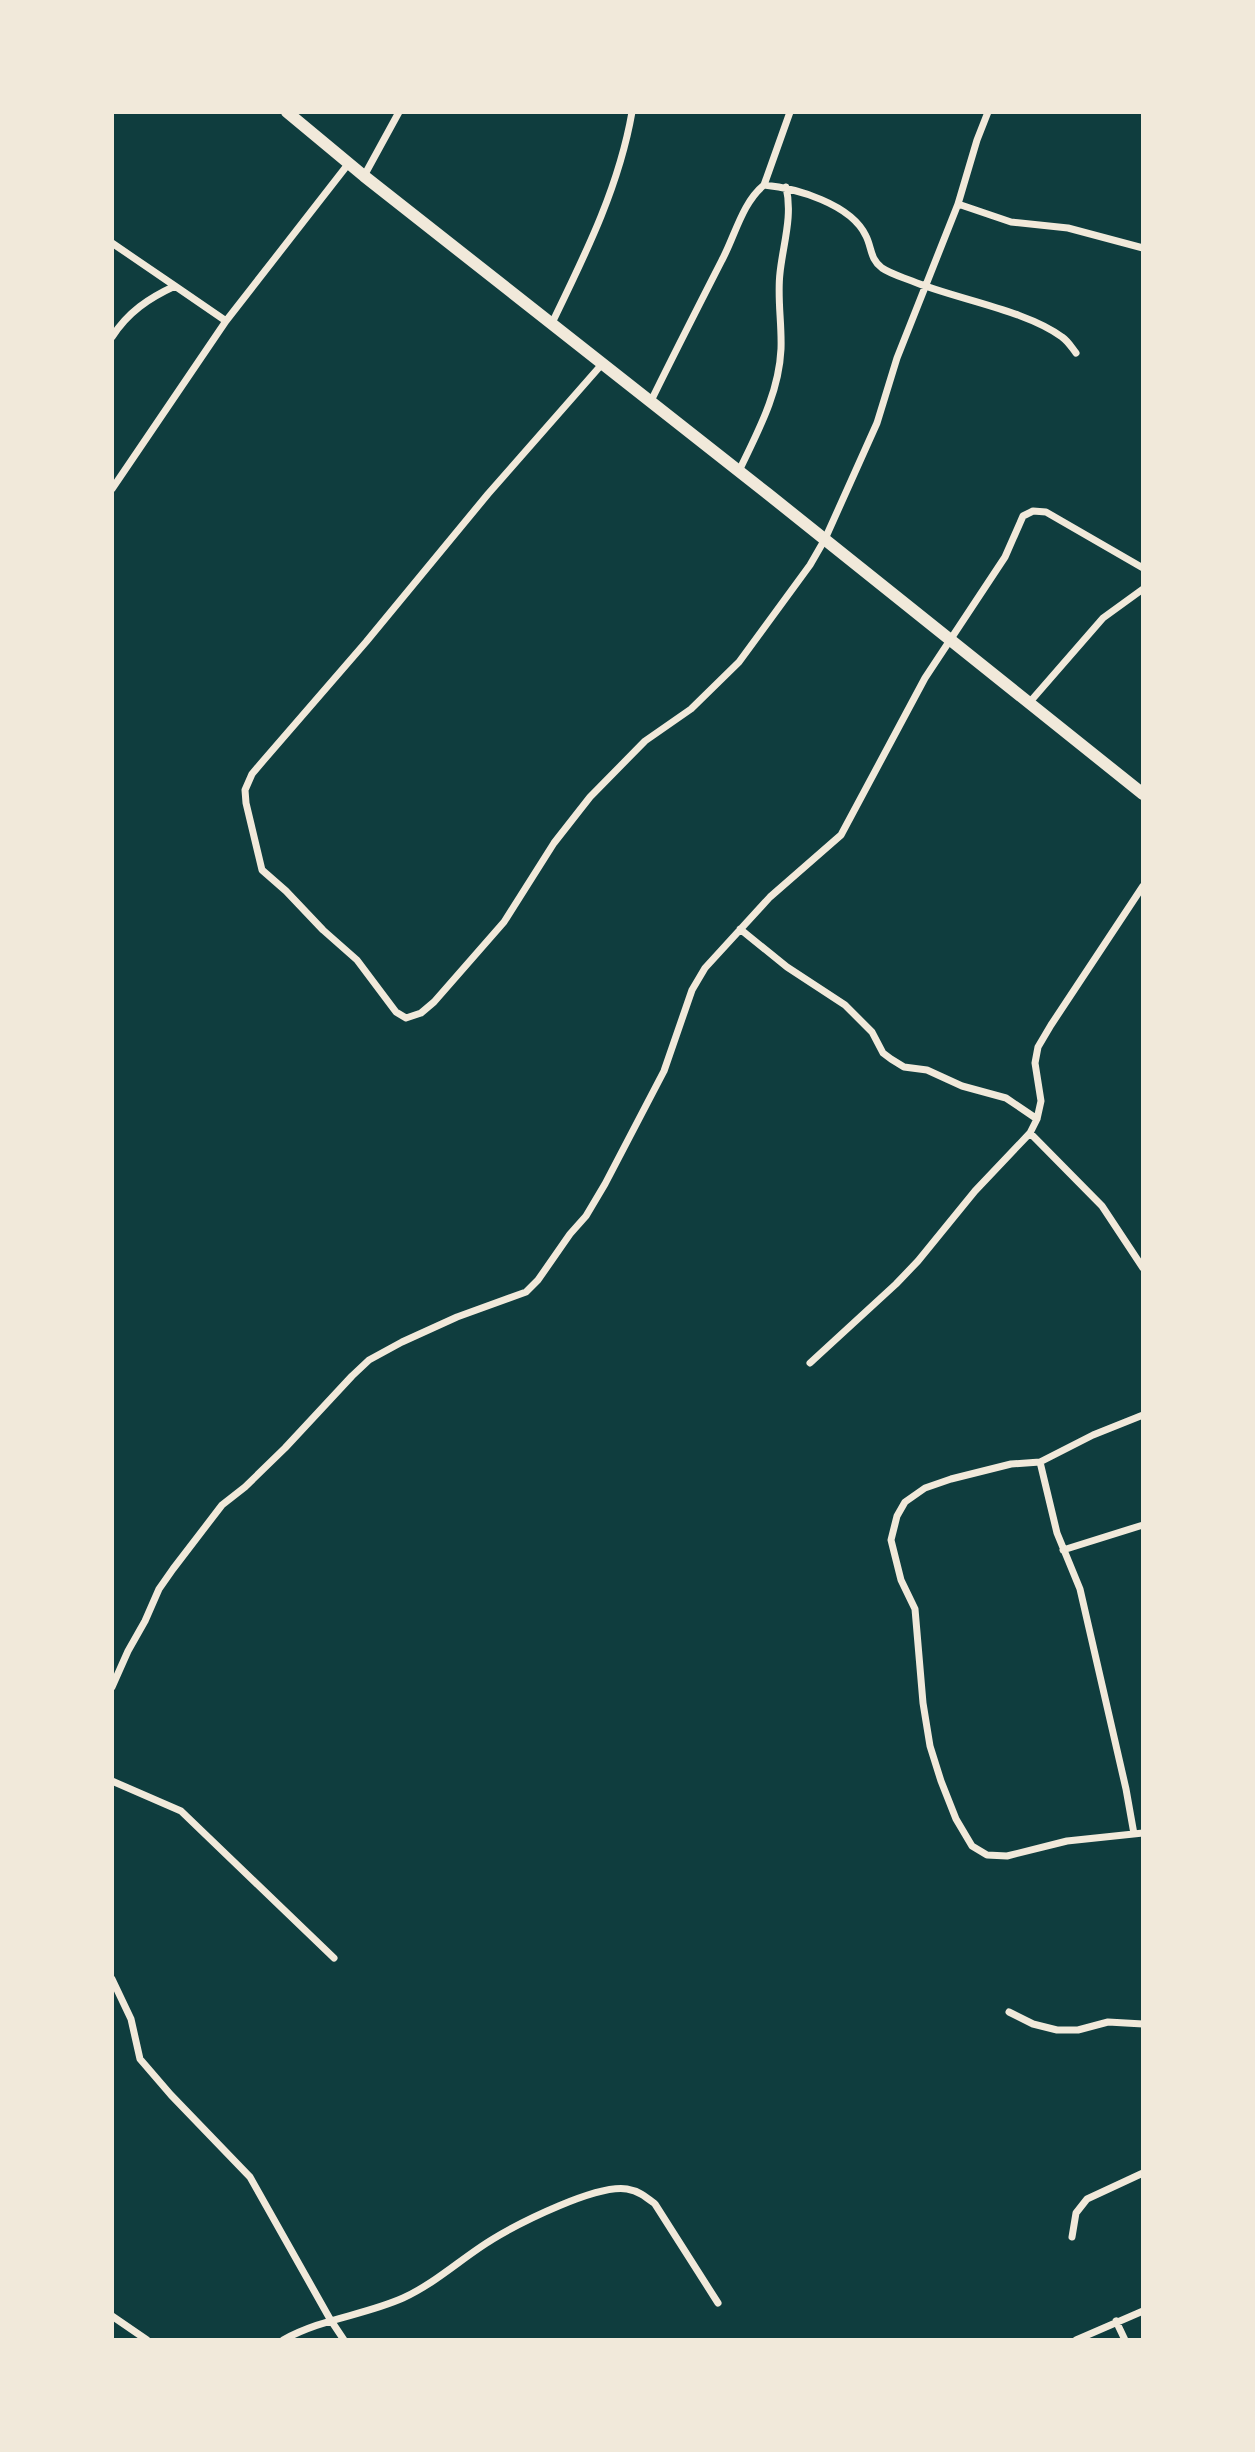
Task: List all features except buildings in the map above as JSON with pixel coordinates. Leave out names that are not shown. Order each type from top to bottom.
[{"type":"street","points":[[287,112],[1143,794]]},
{"type":"street","points":[[364,176],[399,112]]},
{"type":"street","points":[[552,323],[589,248],[610,196],[632,112]]},
{"type":"street","points":[[651,401],[748,204],[755,192],[764,185],[790,112]]},
{"type":"street","points":[[603,363],[488,494],[263,761],[245,790],[262,870],[357,960],[396,1012],[406,1018],[421,1013],[434,1002],[504,922],[534,879],[554,843],[590,797],[645,741],[691,709],[739,662],[810,565],[825,539],[877,423],[897,358],[958,204],[988,112]]},
{"type":"street","points":[[112,489],[226,321],[349,163]]},
{"type":"street","points":[[764,185],[786,187],[829,203],[846,214],[858,224],[866,236],[871,257],[883,268],[927,287],[1046,327],[1065,339],[1076,353]]},
{"type":"street","points":[[739,471],[767,413],[778,379],[781,348],[780,274],[789,215],[786,187]]},
{"type":"street","points":[[958,204],[1011,222],[1068,228],[1143,248]]},
{"type":"street","points":[[112,243],[226,321]]},
{"type":"street","points":[[112,337],[133,311],[153,296],[175,286]]},
{"type":"street","points":[[112,1688],[159,1589],[207,1524],[222,1505],[285,1448],[352,1376],[369,1360],[402,1342],[457,1317],[526,1292],[538,1280],[569,1234],[586,1216],[605,1184],[664,1071],[678,1026],[705,968],[770,897],[841,835],[949,638],[1005,557],[1023,516],[1033,511],[1046,512],[1143,568]]},
{"type":"street","points":[[1029,703],[1103,618],[1143,589]]},
{"type":"street","points":[[810,1363],[918,1261],[975,1191],[1030,1133],[1041,1101],[1035,1063],[1038,1047],[1143,886]]},
{"type":"street","points":[[740,929],[787,967],[845,1005],[872,1032],[883,1053],[891,1059],[904,1067],[927,1070],[962,1086],[1006,1098],[1037,1119]]},
{"type":"street","points":[[1030,1133],[1102,1206],[1143,1268]]},
{"type":"street","points":[[1143,1415],[1093,1435],[1041,1461],[1011,1464],[925,1488],[905,1502],[897,1516],[891,1540],[901,1580],[915,1609],[923,1703],[930,1746],[956,1819],[972,1846],[987,1855],[1007,1856],[1067,1841],[1143,1833]]},
{"type":"street","points":[[1041,1461],[1056,1533],[1080,1589],[1134,1834]]},
{"type":"street","points":[[1063,1550],[1143,1525]]},
{"type":"street","points":[[112,1781],[181,1811],[334,1958]]},
{"type":"street","points":[[112,1979],[131,2019],[140,2059],[170,2095],[250,2176],[344,2340]]},
{"type":"street","points":[[1009,2012],[1033,2024],[1057,2030],[1078,2030],[1108,2022],[1143,2024]]},
{"type":"street","points":[[1072,2237],[1076,2213],[1087,2199],[1143,2173]]},
{"type":"street","points":[[282,2340],[330,2319],[370,2311],[407,2296],[494,2238],[580,2196],[625,2188],[640,2192],[655,2204],[718,2303]]},
{"type":"street","points":[[1076,2340],[1143,2311]]},
{"type":"street","points":[[112,2316],[147,2340]]},
{"type":"street","points":[[1116,2321],[1125,2340]]}]
